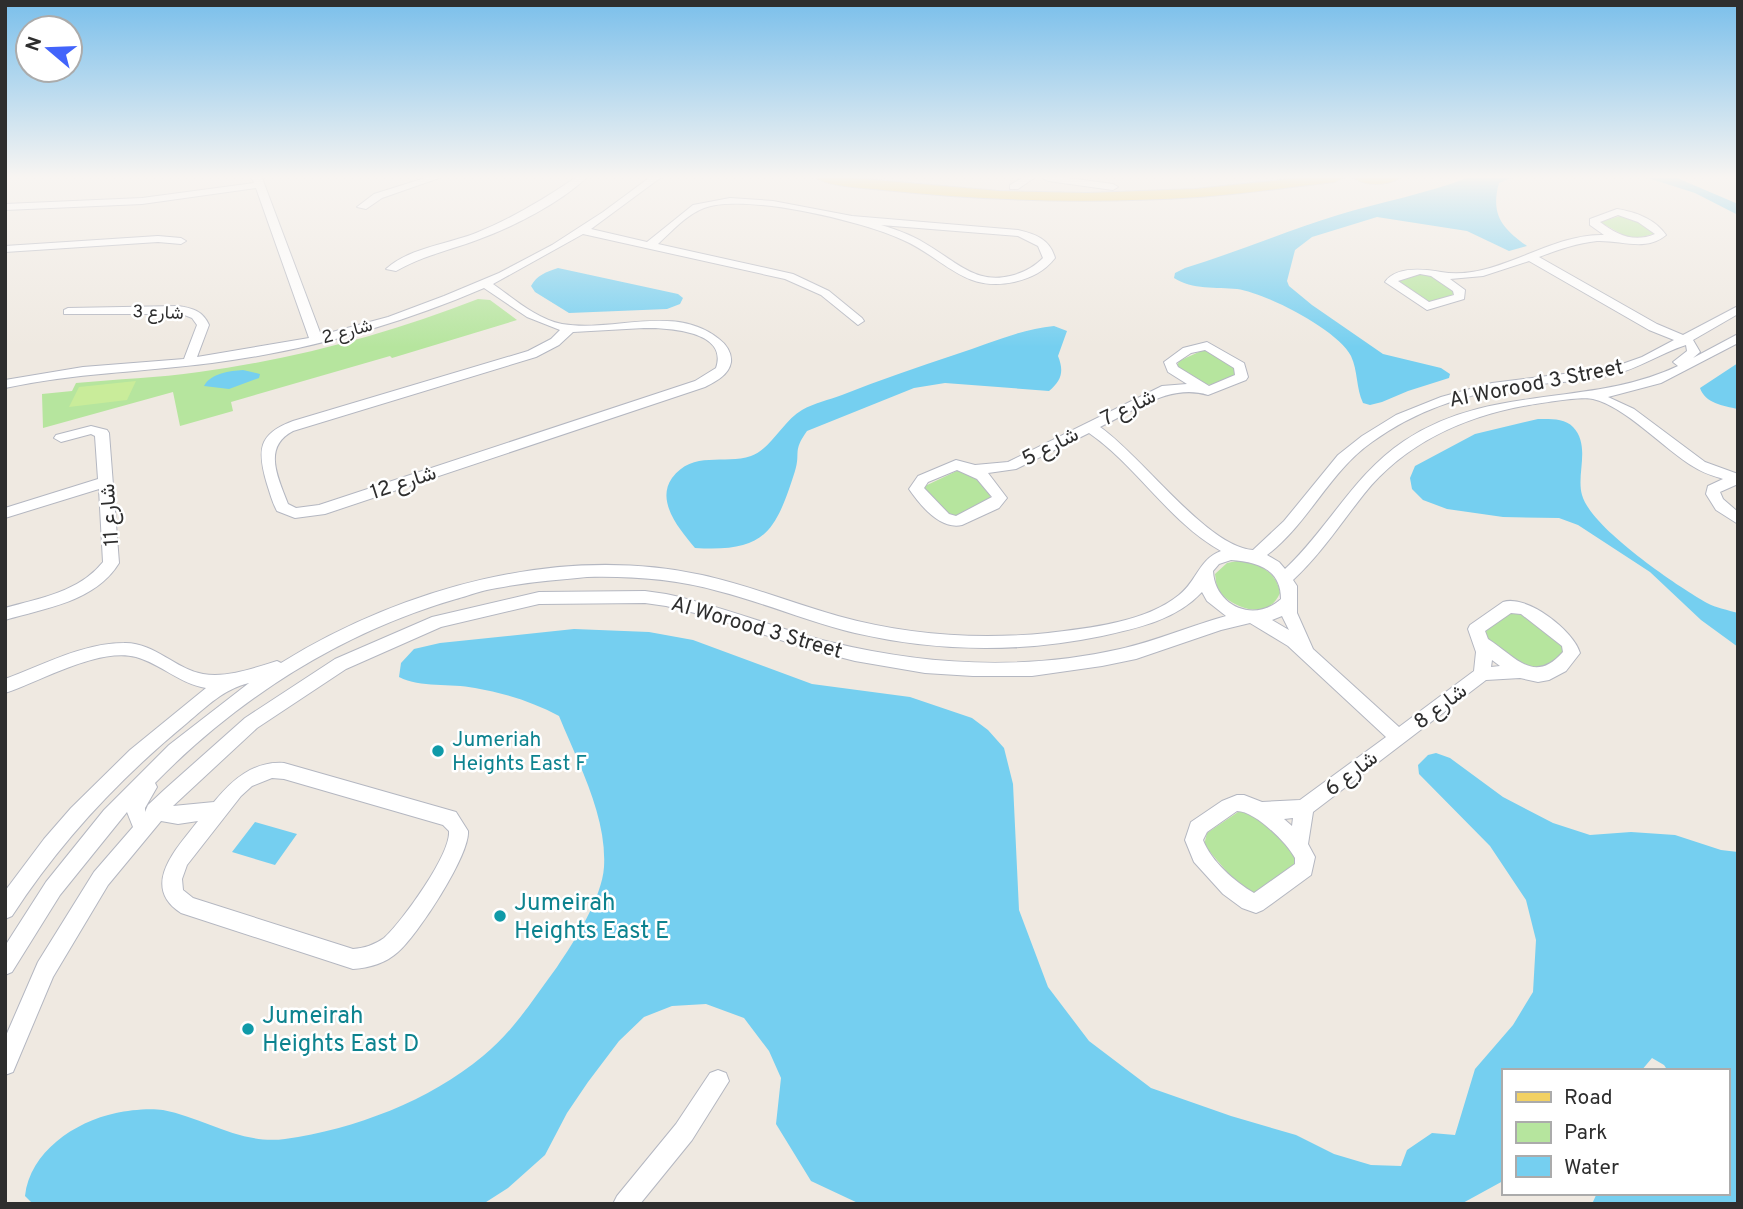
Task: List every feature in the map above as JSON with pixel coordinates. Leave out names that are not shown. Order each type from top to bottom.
[{"type":"street","points":[[278,234],[316,339]]},
{"type":"street","points":[[392,269],[414,257],[481,234]]},
{"type":"street","name":"شارع 2","points":[[5,384],[72,372],[189,362],[316,339],[406,314],[486,284],[538,259],[578,234]]},
{"type":"street","points":[[602,234],[789,276],[825,293],[858,321]]},
{"type":"street","points":[[651,244],[663,234]]},
{"type":"street","points":[[897,234],[933,252],[964,275],[977,280],[1000,282],[1038,269],[1049,258],[1046,247],[1027,235],[1021,234]]},
{"type":"street","points":[[1465,276],[1458,298],[1427,306],[1391,282],[1420,271],[1436,275],[1465,276],[1590,234]]},
{"type":"street","points":[[1606,234],[1640,244],[1661,234]]},
{"type":"street","points":[[5,249],[158,239],[181,241]]},
{"type":"street","points":[[1529,256],[1653,327],[1691,343],[1694,352],[1668,368],[1664,376]]},
{"type":"street","points":[[1436,275],[1459,290]]},
{"type":"street","name":"شارع 12","points":[[486,284],[537,319],[570,328],[660,324],[687,327],[708,336],[719,345],[724,355],[724,364],[713,377],[700,384],[320,510],[301,513],[282,507],[265,455],[270,441],[279,433],[298,424],[532,354],[555,342],[570,328]]},
{"type":"street","name":"Al Worood 3 Street","points":[[1256,556],[1289,528],[1338,463],[1367,439],[1401,418],[1453,397],[1482,389],[1589,376],[1650,358],[1738,309]]},
{"type":"street","name":"شارع 3","points":[[68,312],[178,310],[191,313],[200,318],[203,325],[189,362]]},
{"type":"street","points":[[1653,327],[1668,348]]},
{"type":"street","name":"Al Worood 3 Street","points":[[1285,578],[1305,562],[1320,544],[1367,479],[1410,443],[1454,421],[1501,407],[1624,390],[1664,376],[1738,338]]},
{"type":"street","name":"شارع 7","points":[[1089,426],[1167,389],[1199,387],[1214,390],[1239,379],[1242,369],[1216,350],[1202,346],[1172,359],[1170,365],[1175,371],[1199,387]]},
{"type":"street","points":[[1650,358],[1636,372],[1604,381],[1599,394],[1629,412],[1700,465],[1710,477],[1717,504],[1738,519]]},
{"type":"street","name":"شارع 7","points":[[1167,389],[1174,380],[1175,371]]},
{"type":"street","points":[[1624,390],[1624,402],[1629,412]]},
{"type":"street","points":[[1089,426],[1121,449],[1198,529],[1238,554]]},
{"type":"street","name":"شارع 5","points":[[1011,466],[974,470],[968,466],[956,465],[919,481],[916,489],[944,518],[957,521],[998,502],[1000,498],[996,490],[1001,477],[1011,466],[1089,426]]},
{"type":"street","name":"شارع 11","points":[[5,614],[86,587],[107,570],[112,553],[101,431],[87,431],[61,438]]},
{"type":"street","points":[[1700,465],[1737,479]]},
{"type":"street","points":[[974,470],[996,490]]},
{"type":"street","points":[[1713,489],[1737,479]]},
{"type":"street","points":[[5,513],[106,482]]},
{"type":"street","points":[[1198,529],[1205,549],[1206,588],[1222,606],[1281,632],[1306,651],[1398,737]]},
{"type":"street","points":[[1205,574],[1214,560],[1238,554],[1256,556],[1274,566],[1289,586],[1288,601],[1293,626],[1306,651]]},
{"type":"street","name":"Al Worood 3 Street","points":[[5,965],[61,876],[103,822],[148,775],[195,733],[227,707],[293,663],[336,639],[416,604],[511,579],[588,571],[663,574],[734,588],[867,630],[964,642],[1091,633],[1164,613],[1182,604],[1195,592],[1205,574]]},
{"type":"street","points":[[420,629],[450,611],[502,596],[511,585],[511,579]]},
{"type":"street","name":"Al Worood 3 Street","points":[[5,1064],[22,1016],[65,932],[89,894],[150,817],[226,743],[300,688],[359,655],[420,629],[502,606],[573,596],[608,595],[680,602],[714,610],[807,643],[903,664],[950,669],[1033,669],[1102,660],[1135,652],[1211,625],[1251,617]]},
{"type":"street","points":[[1251,617],[1271,615],[1288,601]]},
{"type":"street","points":[[769,629],[773,616],[783,605]]},
{"type":"street","name":"شارع 8","points":[[1398,737],[1482,674],[1519,671],[1532,676],[1549,675],[1570,657],[1572,648],[1525,609],[1506,607],[1478,626],[1475,634],[1482,644],[1482,674]]},
{"type":"street","points":[[807,643],[815,632],[820,616]]},
{"type":"street","points":[[1482,644],[1519,671]]},
{"type":"street","points":[[5,686],[104,652],[124,649],[142,651],[193,678],[210,681],[229,680],[293,663]]},
{"type":"street","points":[[5,909],[64,831],[118,773],[173,723],[229,680]]},
{"type":"street","points":[[195,733],[138,799],[135,814],[150,817],[178,816],[219,810]]},
{"type":"street","name":"شارع 6","points":[[1304,808],[1298,845],[1305,858],[1301,874],[1256,903],[1250,903],[1238,895],[1194,845],[1195,831],[1199,826],[1238,802],[1250,804],[1259,810],[1304,808],[1398,737]]},
{"type":"street","points":[[272,770],[284,771],[449,818],[459,833],[454,851],[400,935],[379,953],[353,959],[178,901],[171,883],[173,871],[195,840],[246,780],[272,770]]},
{"type":"street","points":[[1259,810],[1298,845]]},
{"type":"street","points":[[178,816],[195,840]]},
{"type":"street","points":[[625,1204],[684,1132],[718,1081]]},
{"type":"green space","points":[[1622,234],[1651,234],[1632,240]]},
{"type":"green space","points":[[1420,274],[1440,281],[1455,294],[1427,303],[1397,282]]},
{"type":"green space","points":[[478,299],[490,300],[517,320],[231,402],[233,411],[180,426],[173,392],[43,428],[42,394],[72,391],[76,383],[184,374],[270,360],[341,344]]},
{"type":"green space","points":[[1201,351],[1209,351],[1235,368],[1235,375],[1210,385],[1193,379],[1177,366],[1179,361]]},
{"type":"green space","points":[[136,381],[127,400],[69,407],[79,387]]},
{"type":"green space","points":[[961,469],[990,492],[990,499],[958,516],[949,515],[924,490],[925,486]]},
{"type":"green space","points":[[1227,563],[1252,563],[1270,573],[1280,593],[1274,602],[1267,607],[1249,609],[1223,596],[1217,589],[1215,574]]},
{"type":"green space","points":[[1509,612],[1520,612],[1561,641],[1565,653],[1540,672],[1534,672],[1484,637],[1485,629]]},
{"type":"green space","points":[[1241,810],[1259,815],[1296,856],[1294,867],[1253,894],[1240,887],[1204,845],[1207,833]]},
{"type":"water","points":[[1282,234],[1320,234],[1312,237],[1295,250],[1287,281],[1289,286],[1383,354],[1441,368],[1450,374],[1449,378],[1382,402],[1370,405],[1363,403],[1351,356],[1344,346],[1317,324],[1250,292],[1197,286],[1174,278],[1175,273],[1185,268]]},
{"type":"water","points":[[1474,234],[1513,234],[1527,246],[1509,251]]},
{"type":"water","points":[[558,268],[678,294],[683,298],[680,304],[667,309],[569,313],[535,292],[531,286],[539,277]]},
{"type":"water","points":[[1054,326],[1067,331],[1058,356],[1061,375],[1049,391],[945,383],[914,388],[807,431],[798,448],[797,465],[781,510],[773,524],[752,542],[737,547],[695,548],[672,516],[666,497],[668,487],[680,469],[689,464],[751,456],[765,447],[795,415],[811,405],[1005,337]]},
{"type":"water","points":[[1738,363],[1738,409],[1715,403],[1702,393],[1700,388]]},
{"type":"water","points":[[243,370],[260,374],[259,378],[229,389],[204,386],[216,375]]},
{"type":"water","points":[[1538,419],[1566,422],[1578,435],[1582,451],[1582,495],[1601,523],[1637,555],[1676,584],[1711,605],[1738,613],[1738,647],[1701,620],[1650,572],[1578,525],[1559,518],[1503,517],[1447,509],[1423,500],[1412,489],[1410,478],[1415,466],[1475,434]]},
{"type":"water","points":[[574,629],[649,632],[693,640],[812,684],[910,697],[972,718],[988,730],[1004,748],[1013,784],[1019,910],[1048,987],[1089,1041],[1151,1088],[1296,1135],[1334,1154],[1371,1165],[1401,1166],[1407,1150],[1432,1133],[1455,1135],[1475,1069],[1513,1025],[1533,992],[1536,940],[1526,900],[1490,846],[1419,774],[1418,765],[1428,755],[1436,753],[1450,758],[1503,797],[1553,823],[1590,835],[1631,832],[1675,835],[1721,850],[1738,852],[1738,1204],[1592,1204],[1596,1195],[1729,1195],[1729,1069],[1667,1069],[1652,1058],[1643,1069],[1502,1069],[1502,1182],[1461,1204],[860,1204],[811,1181],[776,1124],[781,1078],[769,1051],[744,1018],[706,1004],[672,1006],[644,1017],[619,1041],[588,1082],[567,1113],[545,1155],[508,1188],[483,1204],[33,1204],[25,1196],[35,1166],[45,1153],[70,1132],[100,1117],[127,1111],[158,1109],[238,1135],[269,1140],[338,1128],[390,1111],[439,1087],[494,1047],[523,1014],[564,957],[598,892],[604,867],[601,829],[582,771],[559,716],[529,702],[497,693],[426,684],[399,677],[401,663],[414,649],[440,643]]},
{"type":"water","points":[[255,822],[297,834],[275,865],[232,852]]},
{"type":"place","name":"Jumeriah Heights East F","points":[[438,751]]},
{"type":"place","name":"Jumeirah Heights East E","points":[[500,916]]},
{"type":"place","name":"Jumeirah Heights East D","points":[[248,1029]]}]
